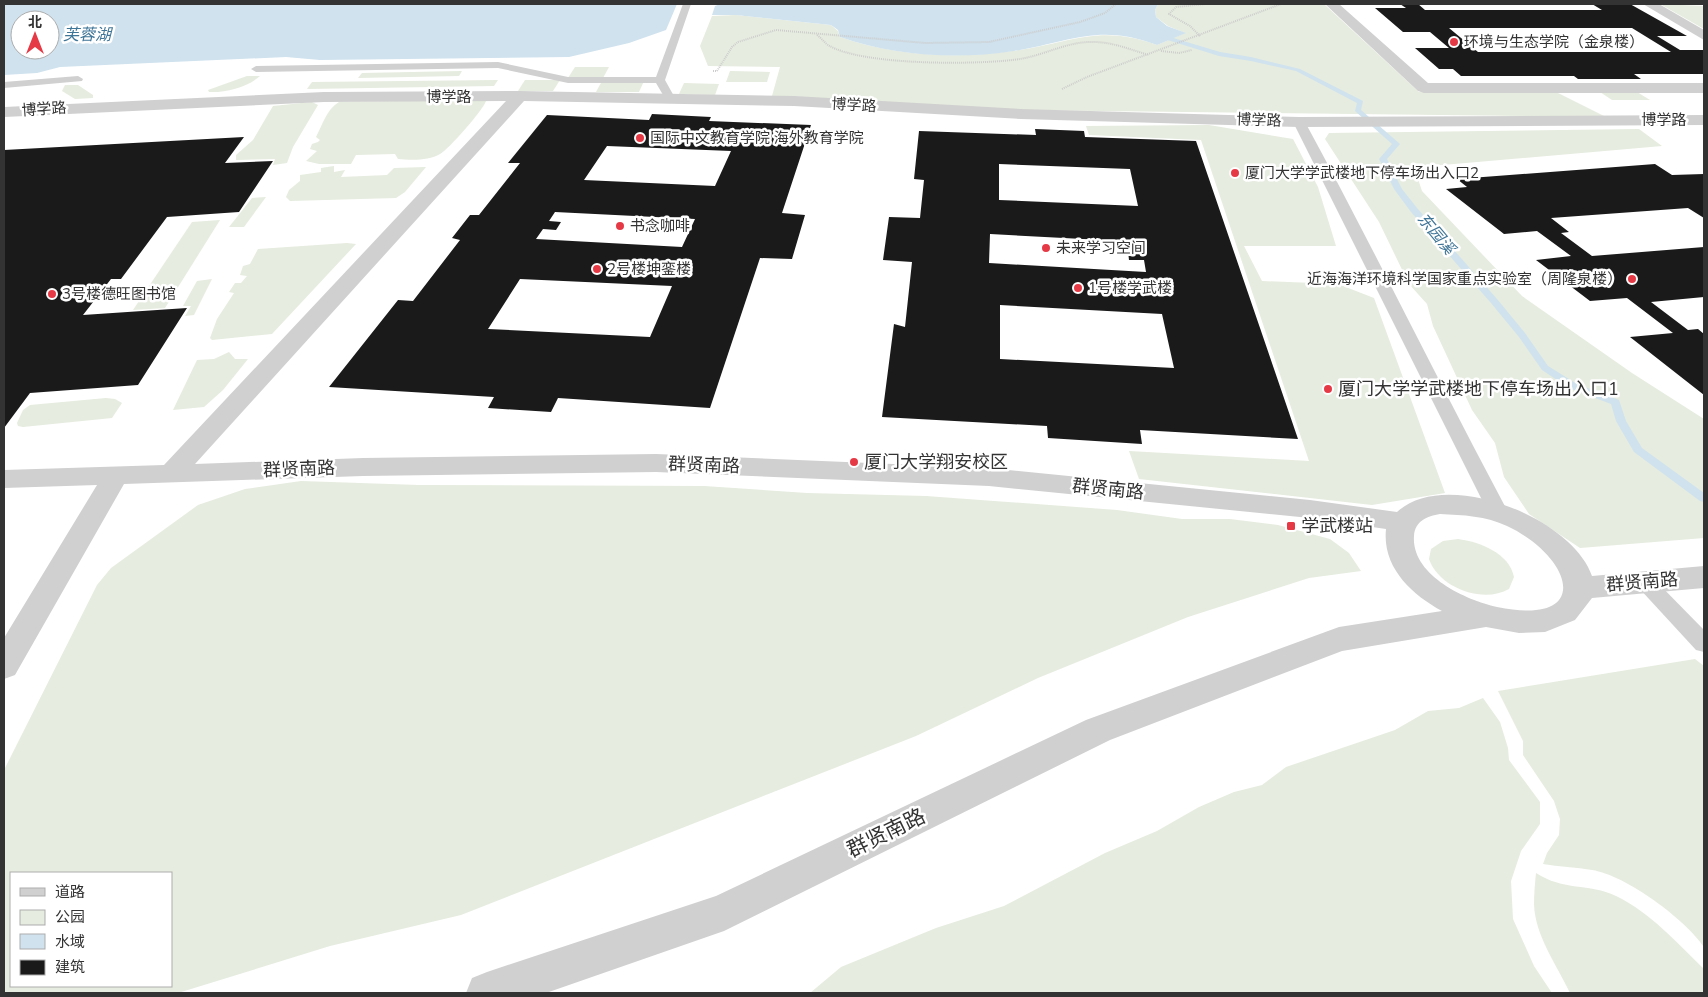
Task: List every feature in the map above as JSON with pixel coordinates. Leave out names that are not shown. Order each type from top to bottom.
[{"type":"street","points":[[1331,4],[1424,88],[1704,88]]},
{"type":"street","points":[[1650,4],[1704,36]]},
{"type":"street","points":[[1676,20],[1704,19]]},
{"type":"street","points":[[1576,88],[1619,120]]},
{"type":"street","points":[[1646,88],[1699,120]]},
{"type":"street","points":[[172,473],[520,96]]},
{"type":"street","name":"博学路","points":[[4,112],[53,108],[324,97],[520,96],[794,102],[1021,114],[1299,122],[1699,120]]},
{"type":"street","name":"群贤南路","points":[[4,479],[372,467],[666,464],[989,477],[1310,509],[1402,522]]},
{"type":"street","points":[[4,666],[116,475]]},
{"type":"street","points":[[1440,505],[1467,505],[1498,512],[1526,524],[1552,541],[1572,564],[1580,588],[1575,603],[1560,616],[1534,622],[1518,622],[1485,616],[1452,603],[1425,585],[1404,562],[1397,542],[1402,522],[1417,510],[1440,505]]},
{"type":"street","name":"群贤南路","points":[[1580,588],[1704,577]]},
{"type":"street","name":"群贤南路","points":[[487,993],[724,912],[1107,726],[1339,639],[1485,616]]},
{"type":"lane","points":[[670,98],[661,76],[687,4]]},
{"type":"lane","points":[[256,69],[498,65],[568,80],[661,76]]},
{"type":"lane","points":[[4,84],[78,79]]},
{"type":"lane","points":[[1299,122],[1498,512]]},
{"type":"lane","points":[[1645,582],[1704,644]]},
{"type":"path","points":[[661,76],[717,71],[732,47],[738,42],[768,32],[788,30],[816,35],[934,43],[995,41],[1080,22],[1105,13],[1116,4]]},
{"type":"path","points":[[1200,36],[1190,26],[1169,14],[1176,7],[1205,4]]},
{"type":"path","points":[[1021,114],[1043,98],[1087,76],[1200,36],[1280,4]]},
{"type":"path","points":[[816,35],[826,45],[847,53],[898,61],[1019,59],[1087,42],[1115,44],[1149,55]]},
{"type":"path","points":[[1162,50],[1179,53],[1192,50]]},
{"type":"green space","points":[[1158,4],[1324,4],[1419,92],[1554,91],[1606,117],[1012,110],[772,96],[780,67],[708,66],[700,46],[712,16],[736,15],[831,25],[838,31],[840,37],[882,48],[925,54],[969,55],[1012,51],[1100,35],[1136,39],[1157,45],[1185,33],[1168,26],[1156,17],[1155,10]]},
{"type":"green space","points":[[1660,4],[1704,6],[1704,29]]},
{"type":"green space","points":[[575,67],[609,67],[603,78],[568,78]]},
{"type":"green space","points":[[462,71],[459,76],[358,78],[362,73]]},
{"type":"green space","points":[[730,71],[770,72],[767,82],[726,82]]},
{"type":"green space","points":[[247,76],[260,76],[249,83],[229,90],[209,92],[208,90]]},
{"type":"green space","points":[[498,80],[494,86],[307,89],[312,82]]},
{"type":"green space","points":[[525,80],[560,80],[553,91],[518,91]]},
{"type":"green space","points":[[602,81],[644,81],[639,92],[596,92]]},
{"type":"green space","points":[[684,83],[719,84],[715,95],[679,94]]},
{"type":"green space","points":[[65,85],[78,85],[93,95],[93,98],[75,99],[62,91]]},
{"type":"green space","points":[[1600,92],[1637,92],[1650,100],[1612,100]]},
{"type":"green space","points":[[486,101],[458,137],[436,156],[408,160],[398,159],[395,154],[356,155],[351,164],[319,164],[306,161],[317,151],[310,149],[312,144],[320,140],[316,137],[325,118],[339,102]]},
{"type":"green space","points":[[312,102],[318,105],[293,147],[287,163],[273,165],[275,159],[236,160],[236,155],[253,140],[273,106]]},
{"type":"green space","points":[[1209,125],[1293,139],[1318,187],[1336,246],[1244,246],[1262,281],[1338,284],[1374,298],[1445,493],[1372,505],[1139,479],[1129,451],[1309,461],[1201,140],[1089,135],[1086,126]]},
{"type":"green space","points":[[1639,129],[1662,146],[1431,166],[1417,176],[1422,191],[1522,296],[1632,373],[1704,419],[1704,538],[1580,548],[1529,514],[1504,477],[1495,443],[1472,410],[1433,326],[1427,304],[1409,284],[1379,222],[1325,139],[1329,133]]},
{"type":"green space","points":[[334,166],[334,172],[345,170],[341,177],[387,175],[394,168],[426,167],[405,192],[396,198],[290,201],[286,197],[289,190],[300,181],[300,175],[321,172],[321,168]]},
{"type":"green space","points":[[266,197],[244,227],[229,227],[252,198]]},
{"type":"green space","points":[[220,220],[165,308],[133,310],[192,222]]},
{"type":"green space","points":[[356,244],[272,334],[212,340],[210,338],[217,319],[234,293],[229,292],[235,283],[241,283],[247,276],[240,275],[243,266],[250,264],[258,249]]},
{"type":"green space","points":[[212,279],[194,315],[185,316],[191,306],[183,306],[197,281]]},
{"type":"green space","points":[[229,352],[235,359],[248,359],[223,390],[204,407],[173,410],[197,360],[214,359]]},
{"type":"green space","points":[[106,398],[115,399],[122,403],[112,418],[23,427],[18,426],[17,423],[23,410],[30,405]]},
{"type":"green space","points":[[301,481],[419,485],[704,486],[807,493],[926,496],[1117,510],[1182,519],[1230,519],[1278,525],[1330,539],[1349,553],[1361,571],[1309,578],[1188,617],[1038,678],[916,736],[461,915],[330,946],[178,993],[4,993],[4,770],[97,585],[111,568],[198,505],[245,489]]},
{"type":"green space","points":[[1458,539],[1484,546],[1500,555],[1506,561],[1514,577],[1509,589],[1487,595],[1475,594],[1452,585],[1442,578],[1434,569],[1429,559],[1431,549],[1443,541]]},
{"type":"green space","points":[[1695,659],[1704,666],[1704,947],[1684,924],[1670,912],[1638,889],[1621,880],[1592,870],[1543,864],[1547,853],[1559,835],[1560,819],[1554,801],[1523,755],[1523,741],[1498,691]]},
{"type":"green space","points":[[1483,698],[1500,722],[1508,748],[1509,760],[1540,802],[1540,824],[1521,851],[1511,881],[1513,919],[1534,966],[1552,993],[810,993],[841,967],[936,928],[1004,906],[1105,853],[1157,831],[1199,807],[1234,792],[1262,785],[1286,767],[1395,730],[1428,711],[1459,708]]},
{"type":"green space","points":[[1536,873],[1546,879],[1566,885],[1606,892],[1641,911],[1663,929],[1704,969],[1704,993],[1570,993],[1542,939],[1538,927],[1534,904]]},
{"type":"water","name":"芙蓉湖","points":[[4,4],[677,4],[666,30],[629,43],[569,57],[320,60],[286,57],[60,67],[37,73],[4,75]]},
{"type":"water","points":[[720,4],[1158,4],[1155,10],[1156,17],[1167,26],[1186,33],[1157,45],[1118,35],[1101,35],[1085,36],[1014,51],[948,56],[904,52],[861,43],[840,37],[838,30],[831,25],[736,15],[712,15],[715,6]]},
{"type":"building","name":"环境与生态学院（金泉楼）","points":[[1400,4],[1418,4],[1425,10],[1602,10],[1592,4],[1630,4],[1687,36],[1657,36],[1680,50],[1704,50],[1704,74],[1634,74],[1641,79],[1578,79],[1574,76],[1461,76],[1453,69],[1439,69],[1415,48],[1449,48],[1430,32],[1403,32],[1375,8],[1406,8]],"holes":[[[1449,28],[1632,28],[1671,52],[1478,52]]]},
{"type":"building","name":"2号楼坤銮楼","points":[[652,114],[711,117],[709,121],[811,125],[782,213],[805,215],[792,259],[760,258],[710,408],[558,398],[551,412],[488,408],[494,397],[329,387],[398,300],[413,301],[460,240],[452,238],[470,215],[479,215],[520,163],[508,163],[547,115],[649,120]],"holes":[[[607,146],[731,151],[715,186],[584,180]],[[555,212],[695,219],[682,247],[536,239],[543,229],[556,230],[561,222],[549,221]],[[520,279],[672,286],[650,337],[488,329]]]},
{"type":"building","name":"1号楼学武楼","points":[[1035,129],[1084,131],[1085,137],[1196,141],[1298,439],[1140,430],[1142,444],[1048,438],[1047,426],[882,417],[894,324],[905,327],[912,262],[883,260],[889,217],[920,218],[924,180],[914,179],[919,131],[1036,135]],"holes":[[[999,164],[1130,169],[1138,206],[999,200]],[[990,234],[1140,242],[1142,252],[1128,251],[1129,260],[1144,260],[1146,272],[989,263]],[[1000,305],[1162,314],[1174,368],[1000,359]]]},
{"type":"building","name":"3号楼德旺图书馆","points":[[244,137],[225,163],[273,161],[239,212],[167,217],[121,279],[111,279],[83,315],[187,308],[138,385],[30,393],[4,428],[4,150]]},
{"type":"building","name":"近海海洋环境科学国家重点实验室（周隆泉楼）","points":[[1655,164],[1672,175],[1704,174],[1704,218],[1688,208],[1551,218],[1569,232],[1561,233],[1592,256],[1704,247],[1704,297],[1651,302],[1688,330],[1698,329],[1704,334],[1704,395],[1630,337],[1673,333],[1627,298],[1590,301],[1536,260],[1571,256],[1537,231],[1504,234],[1446,189],[1467,187],[1457,179]]},
{"type":"waterway","name":"东园溪","points":[[1160,36],[1219,54],[1298,70],[1361,102],[1357,110],[1396,144],[1383,159],[1398,189],[1522,335],[1545,368],[1573,386],[1615,402],[1621,421],[1638,450],[1704,498]]},
{"type":"place","name":"环境与生态学院（金泉楼）","points":[[1454,42]]},
{"type":"place","name":"国际中文教育学院 海外教育学院","points":[[640,138]]},
{"type":"place","name":"厦门大学学武楼地下停车场出入口2","points":[[1235,173]]},
{"type":"place","name":"书念咖啡","points":[[620,226]]},
{"type":"place","name":"未来学习空间","points":[[1046,248]]},
{"type":"place","name":"2号楼坤銮楼","points":[[597,269]]},
{"type":"place","name":"近海海洋环境科学国家重点实验室（周隆泉楼）","points":[[1632,279]]},
{"type":"place","name":"1号楼学武楼","points":[[1078,288]]},
{"type":"place","name":"3号楼德旺图书馆","points":[[52,294]]},
{"type":"place","name":"厦门大学学武楼地下停车场出入口1","points":[[1328,389]]},
{"type":"place","name":"厦门大学翔安校区","points":[[854,462]]},
{"type":"place","name":"学武楼站","points":[[1291,526]]}]
